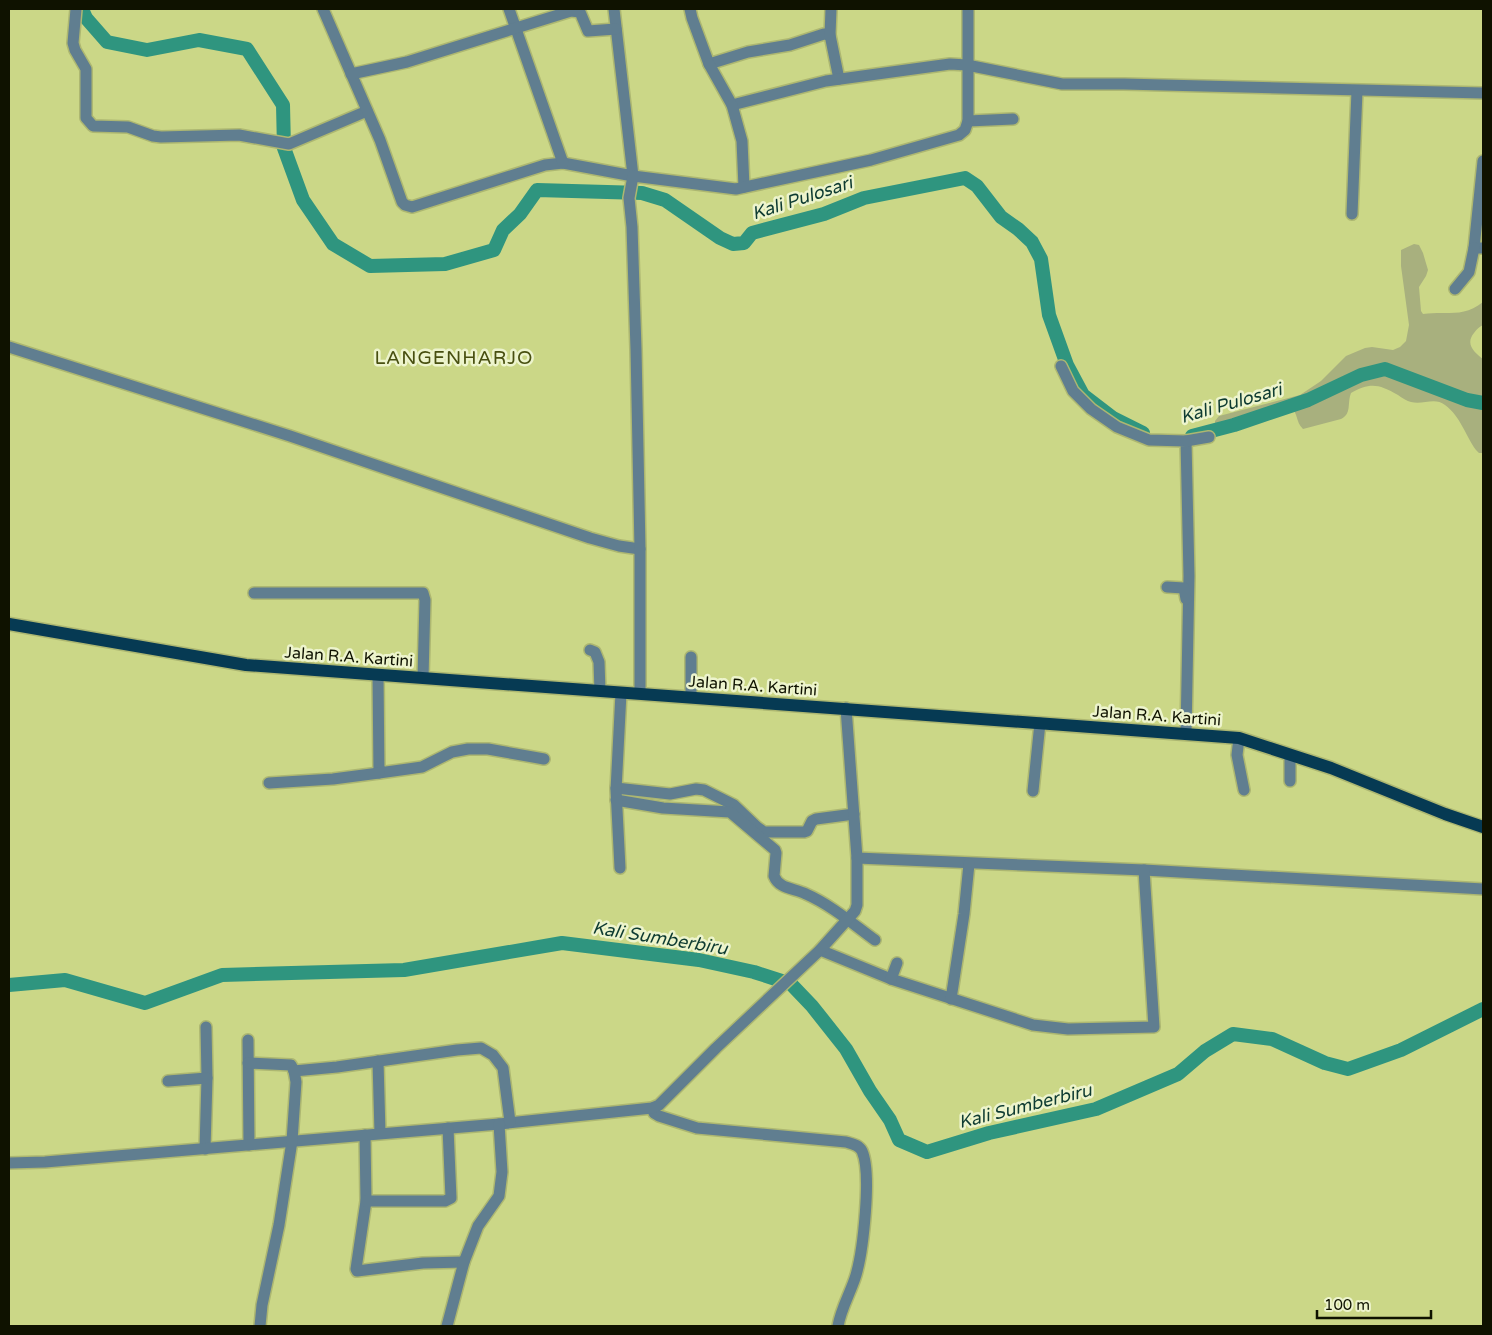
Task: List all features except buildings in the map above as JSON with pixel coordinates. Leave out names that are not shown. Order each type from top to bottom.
[{"type":"main road","name":"Jalan R.A. Kartini","points":[[9,624],[246,664],[1239,738],[1331,768],[1444,814],[1483,827]]},
{"type":"street","points":[[76,9],[73,42],[75,50],[86,69],[86,118],[93,126],[128,127],[161,137],[239,135],[284,143],[367,111]]},
{"type":"street","points":[[322,9],[380,140],[402,202],[409,207],[544,165],[563,163],[633,176],[728,188],[744,187],[872,160],[959,135],[965,130],[968,121],[968,9]]},
{"type":"street","points":[[508,9],[563,163]]},
{"type":"street","points":[[614,9],[633,176],[630,193],[636,349],[640,549],[640,693]]},
{"type":"street","points":[[690,9],[709,64],[732,105],[742,141],[744,187]]},
{"type":"street","points":[[831,9],[830,35],[839,78]]},
{"type":"street","points":[[351,74],[407,62],[576,10],[580,12],[588,31],[616,29]]},
{"type":"street","points":[[709,64],[748,52],[768,50],[824,34],[830,35]]},
{"type":"street","points":[[732,105],[826,80],[950,64],[967,65],[1072,85],[1124,84],[1483,93]]},
{"type":"street","points":[[1352,214],[1357,91]]},
{"type":"street","points":[[968,121],[1013,120]]},
{"type":"street","points":[[1455,289],[1469,272],[1479,248],[1483,168]]},
{"type":"street","points":[[9,346],[290,436],[590,538],[619,546],[640,549]]},
{"type":"street","points":[[1060,366],[1073,391],[1091,409],[1117,428],[1149,440],[1186,441],[1209,437]]},
{"type":"street","points":[[1185,733],[1189,576],[1186,441]]},
{"type":"street","points":[[1167,587],[1184,588],[1186,594],[1185,733]]},
{"type":"street","points":[[254,593],[423,593],[425,600],[423,678]]},
{"type":"street","points":[[590,650],[595,652],[599,662],[600,691]]},
{"type":"street","points":[[691,657],[691,698]]},
{"type":"street","points":[[378,675],[379,773]]},
{"type":"street","points":[[620,868],[616,759],[621,692]]},
{"type":"street","points":[[9,1163],[45,1162],[448,1128],[659,1106],[716,1048],[820,950],[850,918],[857,906],[857,858],[846,708]]},
{"type":"street","points":[[1033,791],[1040,722]]},
{"type":"street","points":[[1239,738],[1237,755],[1244,790]]},
{"type":"street","points":[[269,783],[333,779],[422,767],[452,752],[468,749],[488,749],[544,759]]},
{"type":"street","points":[[1290,755],[1290,781]]},
{"type":"street","points":[[616,794],[670,794],[696,789],[704,790],[764,832],[804,832],[807,831],[812,821],[816,819],[854,814]]},
{"type":"street","points":[[616,794],[663,808],[732,808],[775,850],[774,876],[780,885],[806,893],[820,900],[850,918],[875,940]]},
{"type":"street","points":[[857,858],[1144,870],[1483,889]]},
{"type":"street","points":[[951,999],[964,914],[969,864]]},
{"type":"street","points":[[820,950],[951,999],[1033,1025],[1049,1027],[1154,1027],[1144,870]]},
{"type":"street","points":[[891,977],[897,963]]},
{"type":"street","points":[[205,1149],[206,1027]]},
{"type":"street","points":[[248,1040],[249,1145]]},
{"type":"street","points":[[294,1071],[337,1067],[473,1048],[486,1050],[494,1055],[503,1068],[505,1123],[499,1196],[478,1226],[464,1262],[447,1326]]},
{"type":"street","points":[[378,1061],[380,1133]]},
{"type":"street","points":[[248,1063],[290,1065],[294,1071],[296,1082],[292,1140],[279,1224],[261,1316]]},
{"type":"street","points":[[168,1081],[207,1078]]},
{"type":"street","points":[[652,1108],[659,1116],[697,1128],[846,1142],[858,1146],[862,1151],[866,1169],[865,1216],[856,1275],[838,1326]]},
{"type":"street","points":[[366,1201],[445,1201],[451,1198],[448,1128]]},
{"type":"street","points":[[365,1135],[366,1201],[356,1264],[357,1271],[423,1263],[464,1262]]},
{"type":"green space","points":[[1414,244],[1419,245],[1428,270],[1419,287],[1421,311],[1423,314],[1462,312],[1476,307],[1483,302],[1483,325],[1479,327],[1470,341],[1474,351],[1483,359],[1483,453],[1479,453],[1476,450],[1455,415],[1445,405],[1433,401],[1411,402],[1385,389],[1374,386],[1364,387],[1351,393],[1347,414],[1341,419],[1303,429],[1290,406],[1218,429],[1215,421],[1219,416],[1300,395],[1321,381],[1346,356],[1365,348],[1393,350],[1400,347],[1406,341],[1409,325],[1401,266],[1401,250]]},
{"type":"waterway","name":"Kali Pulosari","points":[[82,9],[86,18],[107,42],[147,50],[199,40],[247,49],[283,105],[284,148],[303,200],[333,244],[370,266],[445,264],[494,250],[503,230],[520,214],[537,190],[642,193],[665,200],[720,238],[733,244],[744,243],[752,233],[824,214],[864,198],[965,178],[977,186],[1001,217],[1032,242],[1041,259],[1049,315],[1067,365],[1083,395],[1113,418],[1143,433]]},
{"type":"waterway","name":"Kali Pulosari","points":[[1192,436],[1234,425],[1308,400],[1361,375],[1385,369],[1467,400],[1483,403]]},
{"type":"waterway","name":"Kali Sumberbiru","points":[[9,985],[65,980],[145,1003],[222,975],[404,970],[562,943],[699,960],[754,972],[791,984],[812,1006],[846,1049],[870,1091],[890,1120],[899,1140],[927,1152],[989,1133],[1096,1109],[1178,1074],[1205,1051],[1233,1034],[1272,1039],[1325,1063],[1348,1069],[1401,1050],[1483,1009]]},
{"type":"district","name":"LANGENHARJO","points":[[454,357]]}]
